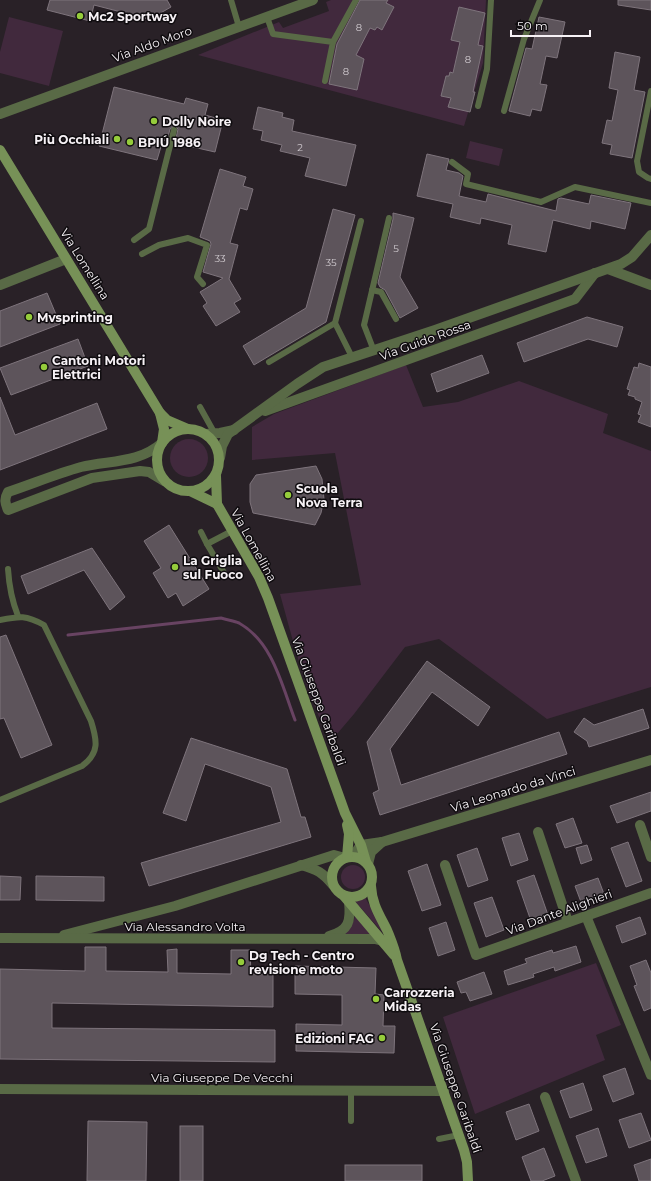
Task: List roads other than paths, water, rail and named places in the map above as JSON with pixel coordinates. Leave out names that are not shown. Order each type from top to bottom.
[{"type":"main road","name":"Via Lomellina","points":[[0,150],[160,413],[167,420],[188,429]]},
{"type":"main road","name":"Via Lomellina","points":[[160,413],[164,429],[162,444]]},
{"type":"main road","points":[[188,429],[199,430],[211,434],[218,447],[220,458],[219,469],[216,476],[203,487],[190,491],[180,491],[164,481],[160,475],[157,464],[158,454],[162,444],[168,436],[174,432],[188,429]]},
{"type":"main road","name":"Via Lomellina","points":[[216,476],[217,504],[259,577],[268,598]]},
{"type":"main road","name":"Via Lomellina","points":[[190,491],[217,504]]},
{"type":"main road","name":"Via Giuseppe Garibaldi","points":[[268,598],[344,813],[349,834],[348,857]]},
{"type":"main road","name":"Via Giuseppe Garibaldi","points":[[344,813],[361,845],[367,863]]},
{"type":"main road","points":[[348,857],[359,858],[367,863],[371,869],[373,878],[370,886],[362,895],[346,899],[333,885],[332,879],[334,867],[339,861],[348,857]]},
{"type":"main road","name":"Via Giuseppe Garibaldi","points":[[370,886],[374,905],[393,943],[397,960],[459,1135],[467,1162],[468,1181]]},
{"type":"main road","name":"Via Giuseppe Garibaldi","points":[[346,899],[383,941],[397,960]]},
{"type":"street","name":"Via Aldo Moro","points":[[0,114],[313,0]]},
{"type":"street","name":"Via Guido Rossa","points":[[220,458],[224,441],[228,434],[297,384],[323,368],[621,264],[632,256],[651,235]]},
{"type":"street","points":[[0,284],[66,259]]},
{"type":"street","points":[[608,269],[651,284]]},
{"type":"street","name":"Via Guido Rossa","points":[[252,416],[575,299],[595,273]]},
{"type":"street","name":"Via Guido Rossa","points":[[211,434],[235,429]]},
{"type":"street","points":[[162,444],[143,456],[78,468],[4,494],[4,511],[92,478],[140,471],[149,472],[164,481]]},
{"type":"street","name":"Via Leonardo da Vinci","points":[[361,845],[382,842],[651,760]]},
{"type":"street","points":[[640,825],[651,857]]},
{"type":"street","points":[[538,832],[568,922]]},
{"type":"street","points":[[367,863],[371,852],[382,842]]},
{"type":"street","points":[[348,857],[361,845]]},
{"type":"street","name":"Via Alessandro Volta","points":[[51,939],[175,906],[334,855],[348,857]]},
{"type":"street","points":[[302,865],[314,868],[324,874],[333,885]]},
{"type":"street","name":"Via Dante Alighieri","points":[[445,865],[476,955],[651,893]]},
{"type":"street","name":"Via Alessandro Volta","points":[[318,938],[339,933],[346,928],[350,914],[346,899]]},
{"type":"street","points":[[586,916],[651,1075]]},
{"type":"street","name":"Via Alessandro Volta","points":[[0,938],[318,938],[375,939],[383,941]]},
{"type":"street","name":"Via Giuseppe De Vecchi","points":[[0,1089],[444,1091]]},
{"type":"street","points":[[545,1097],[576,1181]]},
{"type":"lane","points":[[231,0],[239,27]]},
{"type":"lane","points":[[325,81],[333,42],[356,0]]},
{"type":"lane","points":[[478,106],[487,69],[491,0]]},
{"type":"lane","points":[[504,112],[524,39],[540,0]]},
{"type":"lane","points":[[267,17],[273,34],[333,42]]},
{"type":"lane","points":[[651,91],[637,161],[639,172],[648,178],[651,178]]},
{"type":"lane","points":[[134,240],[149,229],[174,130]]},
{"type":"lane","points":[[452,162],[468,174],[466,184],[541,202],[575,187],[651,202]]},
{"type":"lane","points":[[374,350],[364,325],[389,218]]},
{"type":"lane","points":[[352,357],[335,323],[361,221]]},
{"type":"lane","points":[[142,254],[159,245],[188,238],[206,245],[197,277],[203,284]]},
{"type":"lane","points":[[372,290],[381,292],[396,319]]},
{"type":"lane","points":[[269,362],[335,323]]},
{"type":"lane","points":[[200,407],[211,434]]},
{"type":"lane","points":[[207,544],[232,531]]},
{"type":"lane","points":[[201,532],[226,576]]},
{"type":"lane","points":[[8,569],[10,588],[18,616]]},
{"type":"lane","points":[[0,620],[18,616],[32,618],[44,625],[91,721],[96,737],[94,751],[90,760],[82,766],[0,800]]},
{"type":"lane","points":[[351,1091],[351,1120]]},
{"type":"lane","points":[[439,1139],[459,1135]]},
{"type":"waterway","points":[[68,635],[221,618],[239,623],[251,631],[268,653],[281,679],[295,720]]},
{"type":"place","name":"Mc2 Sportway","points":[[80,16]]},
{"type":"place","name":"Dolly Noire","points":[[154,121]]},
{"type":"place","name":"Più Occhiali","points":[[117,139]]},
{"type":"place","name":"BPIÚ 1986","points":[[130,142]]},
{"type":"place","name":"Mvsprinting","points":[[29,317]]},
{"type":"place","name":"Cantoni Motori Elettrici","points":[[44,367]]},
{"type":"place","name":"Scuola Nova Terra","points":[[288,495]]},
{"type":"place","name":"La Griglia sul Fuoco","points":[[175,567]]},
{"type":"place","name":"Dg Tech - Centro revisione moto","points":[[241,962]]},
{"type":"place","name":"Carrozzeria Midas","points":[[376,999]]},
{"type":"place","name":"Edizioni FAG","points":[[382,1038]]}]
